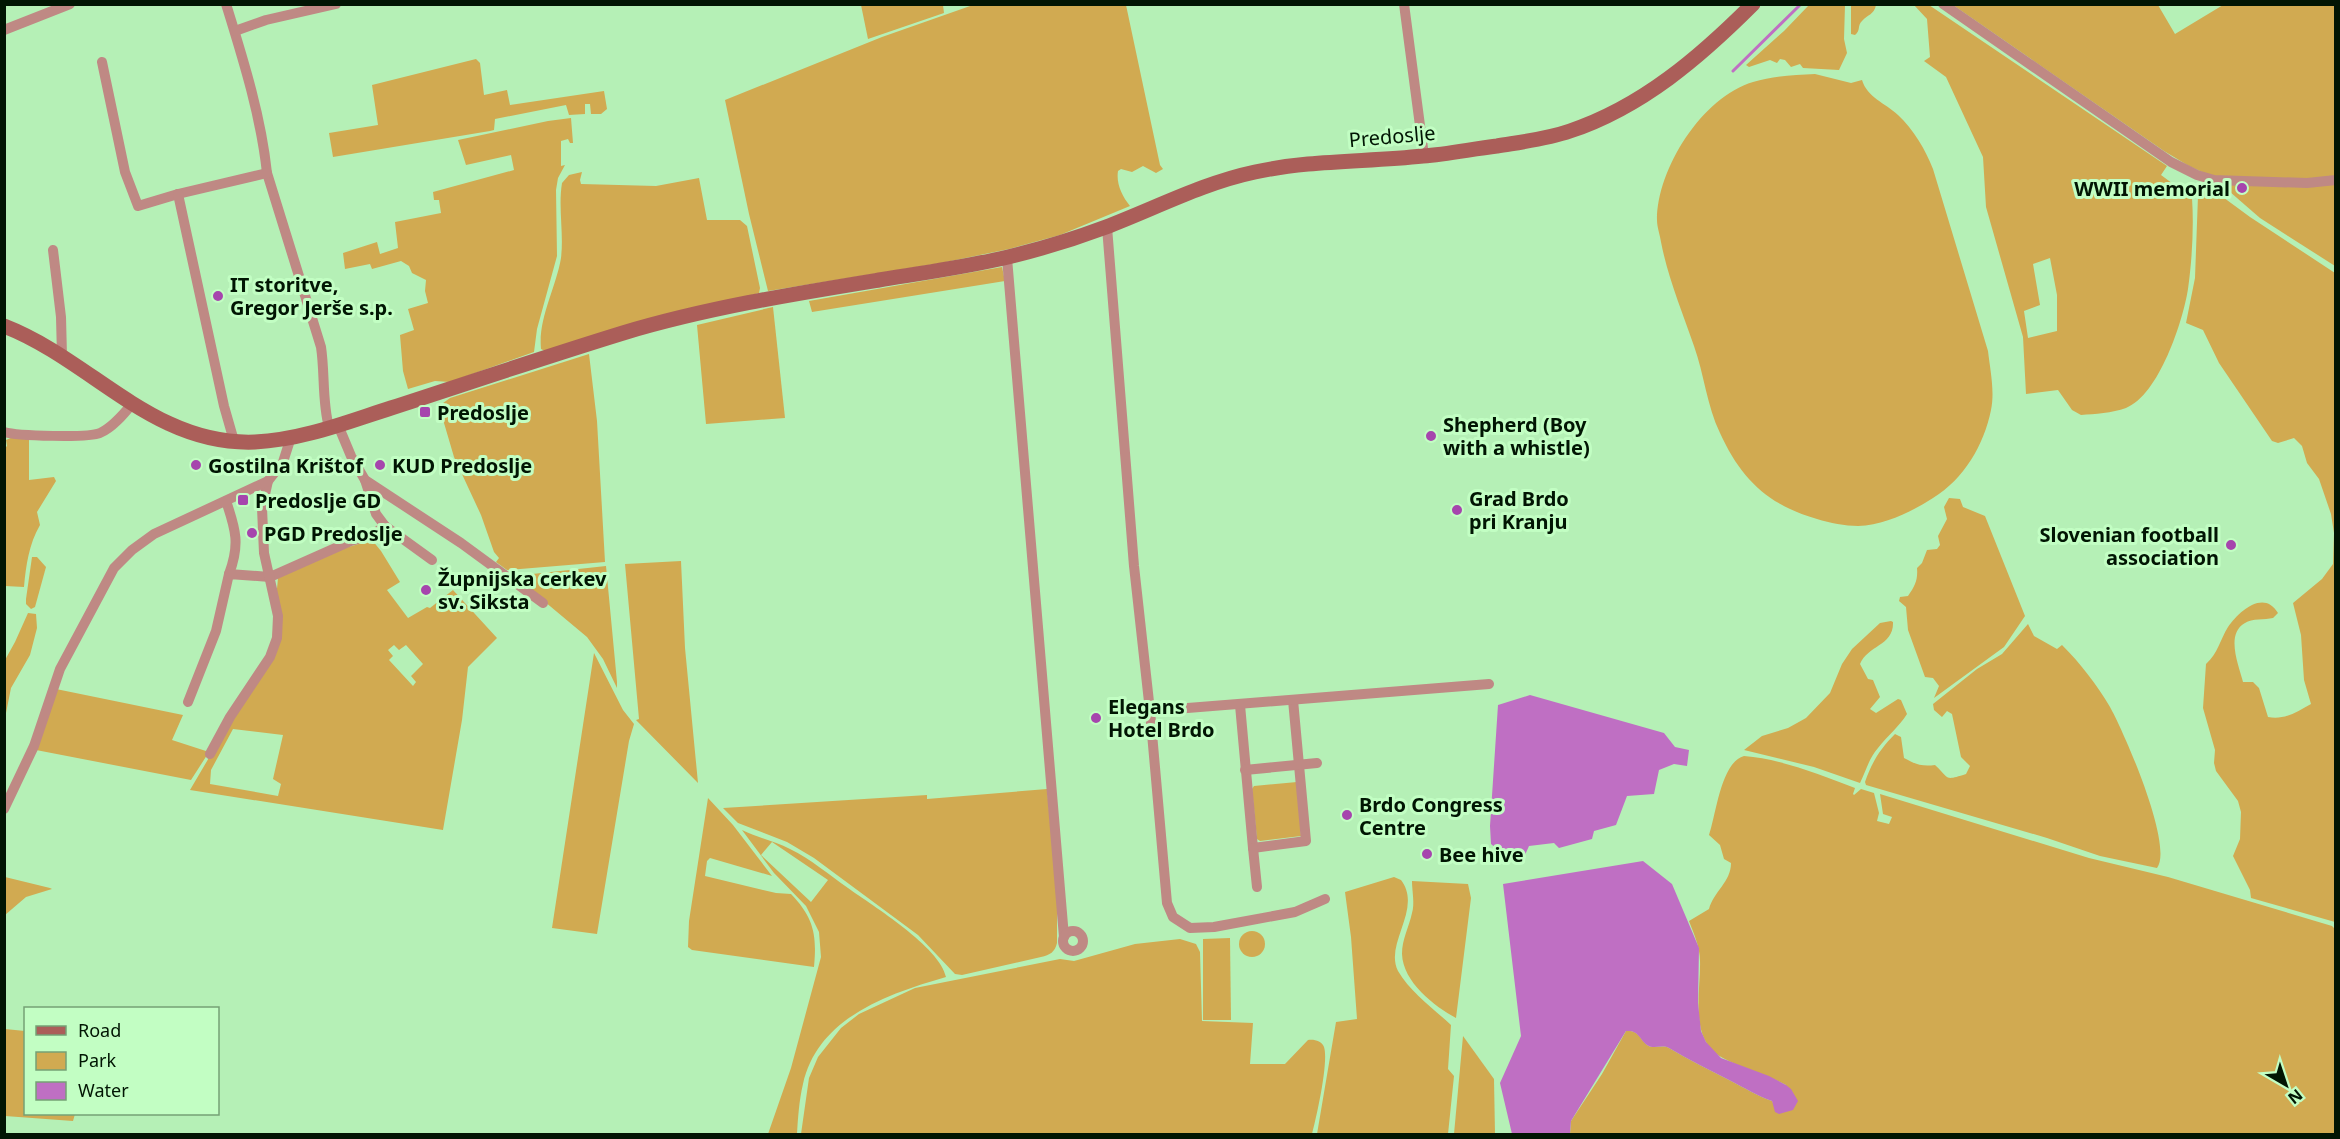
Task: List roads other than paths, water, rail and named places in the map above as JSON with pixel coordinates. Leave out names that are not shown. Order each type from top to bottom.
[{"type":"street","points":[[4,30],[70,4]]},
{"type":"street","points":[[226,4],[265,150],[267,173],[314,318],[321,347],[325,415],[365,480],[376,514],[385,526],[432,560]]},
{"type":"street","points":[[235,31],[266,20],[336,4]]},
{"type":"street","points":[[1404,4],[1424,156]]},
{"type":"street","name":"Predoslje","points":[[333,426],[539,358],[652,324],[749,303],[1006,258],[1107,227],[1192,192],[1255,172],[1294,166],[1424,156],[1564,133],[1626,106],[1670,78],[1700,56],[1753,4]]},
{"type":"street","points":[[1943,4],[2171,162],[2197,175],[2228,181],[2307,183],[2336,180]]},
{"type":"street","points":[[102,63],[125,172],[138,206],[267,173]]},
{"type":"street","points":[[178,194],[224,406],[234,441]]},
{"type":"street","points":[[1107,227],[1135,576],[1167,903],[1173,917],[1190,928],[1214,927],[1295,912],[1325,899]]},
{"type":"street","points":[[53,250],[61,317],[62,356]]},
{"type":"street","points":[[1006,258],[1061,910],[1069,934]]},
{"type":"street","points":[[4,326],[32,338],[132,404],[183,430],[203,436],[252,442],[291,437],[333,426]]},
{"type":"street","points":[[4,432],[97,435],[124,414],[132,404]]},
{"type":"street","points":[[210,754],[230,717],[270,657],[277,638],[278,616],[264,553],[262,508],[268,481],[283,462],[291,437]]},
{"type":"street","points":[[365,480],[461,543],[543,603]]},
{"type":"street","points":[[4,809],[34,746],[60,669],[114,568],[132,550],[154,534],[268,481]]},
{"type":"street","points":[[188,702],[216,631],[237,546],[235,526],[226,501]]},
{"type":"street","points":[[229,574],[270,577],[351,541],[372,535],[385,526]]},
{"type":"street","points":[[1150,711],[1489,684]]},
{"type":"street","points":[[1252,848],[1306,841],[1293,700]]},
{"type":"street","points":[[1240,705],[1257,887]]},
{"type":"street","points":[[1245,770],[1317,763]]},
{"type":"water","points":[[1530,695],[1664,733],[1675,747],[1689,750],[1687,766],[1674,764],[1659,770],[1654,794],[1627,796],[1616,825],[1594,831],[1592,839],[1559,848],[1554,843],[1529,846],[1525,855],[1509,859],[1491,844],[1490,826],[1498,705]]},
{"type":"water","points":[[1643,861],[1672,884],[1699,948],[1698,1003],[1701,1031],[1706,1042],[1721,1058],[1786,1085],[1798,1101],[1793,1110],[1779,1114],[1775,1112],[1772,1101],[1669,1048],[1650,1046],[1644,1043],[1636,1033],[1626,1031],[1571,1121],[1570,1134],[1512,1134],[1500,1083],[1521,1036],[1503,884]]},
{"type":"waterway","points":[[1733,71],[1801,4]]},
{"type":"place","name":"WWII memorial","points":[[2242,188]]},
{"type":"place","name":"IT storitve, Gregor Jerše s.p.","points":[[218,296]]},
{"type":"place","name":"Predoslje","points":[[425,412]]},
{"type":"place","name":"Shepherd (Boy with a whistle)","points":[[1431,436]]},
{"type":"place","name":"Gostilna Krištof","points":[[196,465]]},
{"type":"place","name":"KUD Predoslje","points":[[380,465]]},
{"type":"place","name":"Predoslje GD","points":[[243,500]]},
{"type":"place","name":"Grad Brdo pri Kranju","points":[[1457,510]]},
{"type":"place","name":"PGD Predoslje","points":[[252,533]]},
{"type":"place","name":"Slovenian football association","points":[[2231,545]]},
{"type":"place","name":"Župnijska cerkev sv. Siksta","points":[[426,590]]},
{"type":"place","name":"Elegans Hotel Brdo","points":[[1096,718]]},
{"type":"place","name":"Brdo Congress Centre","points":[[1347,815]]},
{"type":"place","name":"Bee hive","points":[[1427,854]]}]
